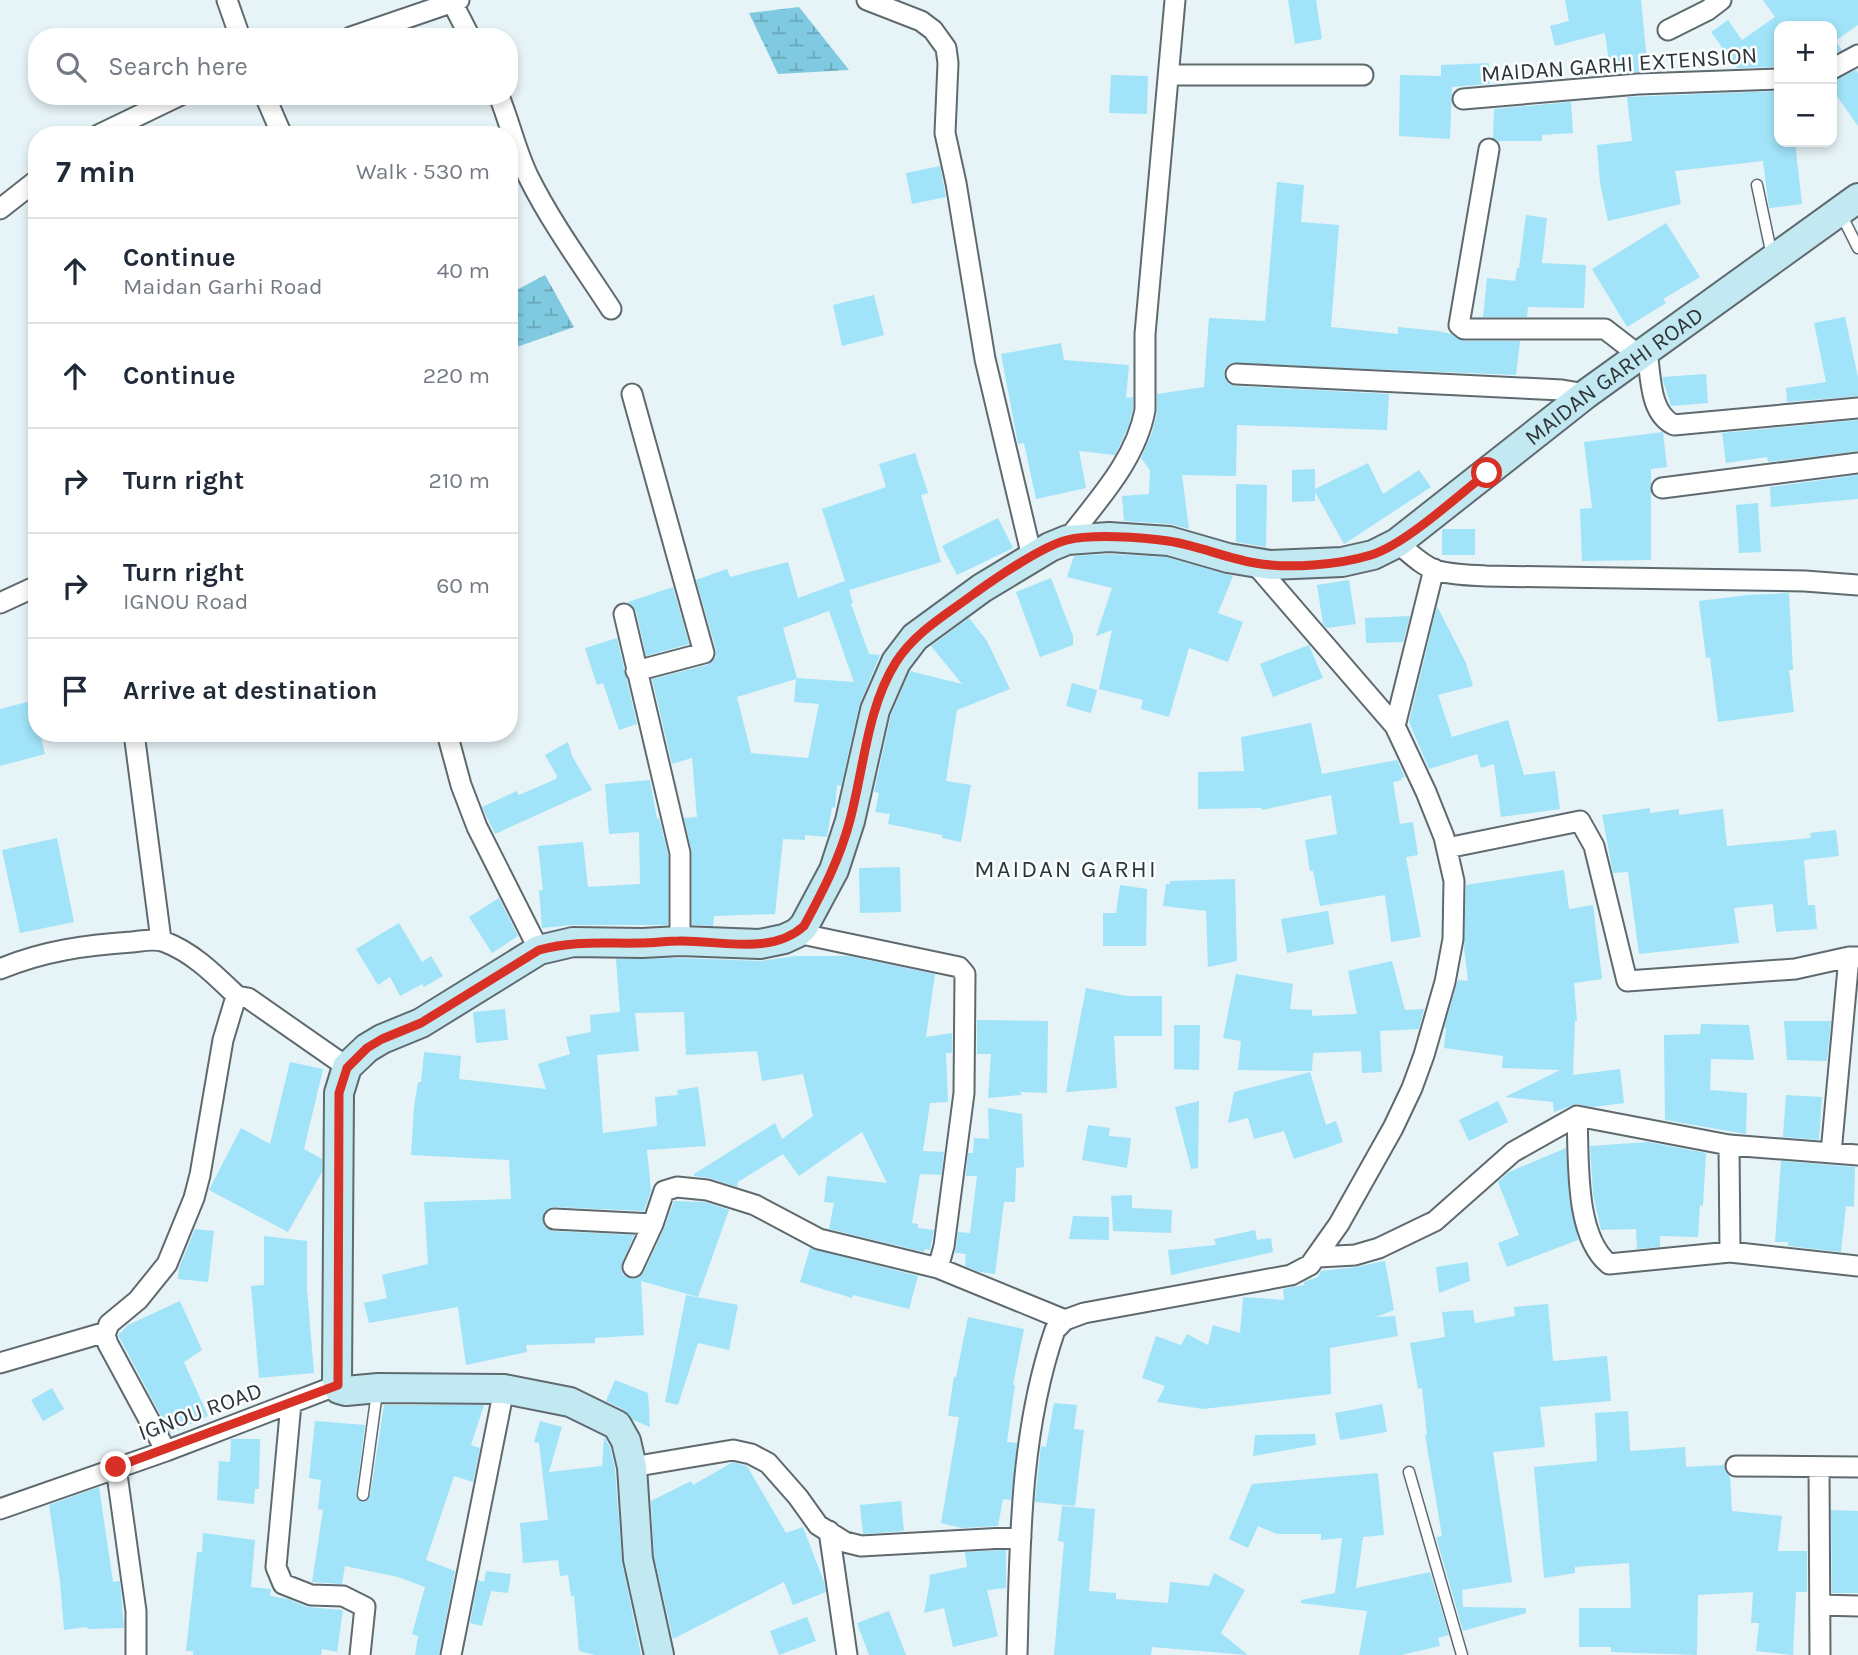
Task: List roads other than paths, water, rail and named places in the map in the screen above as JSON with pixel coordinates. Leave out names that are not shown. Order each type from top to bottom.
[{"type":"street","points":[[227,0],[237,28]]},
{"type":"street","points":[[867,0],[921,21],[933,30],[946,48],[948,63],[945,116],[948,155],[956,183],[985,359],[1032,557]]},
{"type":"street","points":[[1067,540],[1112,480],[1134,444],[1143,420],[1145,334],[1175,0]]},
{"type":"street","points":[[1668,30],[1708,10],[1721,0]]},
{"type":"street","points":[[377,28],[456,1],[466,28]]},
{"type":"street","points":[[1837,66],[1858,55]]},
{"type":"street","points":[[1169,75],[1363,75]]},
{"type":"street","name":"MAIDAN GARHI EXTENSION","points":[[1463,99],[1638,83],[1774,79]]},
{"type":"street","points":[[117,126],[160,105]]},
{"type":"street","points":[[269,105],[278,126]]},
{"type":"street","points":[[502,105],[509,126]]},
{"type":"street","points":[[1489,149],[1459,325],[1464,329],[1605,329],[1644,354],[1656,407],[1664,420],[1674,425],[1858,408]]},
{"type":"street","points":[[518,151],[531,182],[558,228],[611,309]]},
{"type":"street","points":[[0,209],[28,187]]},
{"type":"street","name":"MAIDAN GARHI ROAD","points":[[1385,549],[1586,394],[1849,205]]},
{"type":"street","points":[[1237,374],[1562,390],[1586,394]]},
{"type":"street","points":[[632,394],[704,653],[636,671]]},
{"type":"street","points":[[1662,488],[1858,464]]},
{"type":"street","points":[[659,1655],[638,1559],[632,1467],[626,1441],[617,1425],[570,1402],[504,1390],[378,1388],[346,1391],[341,1390],[338,1385],[339,1093],[347,1068],[374,1043],[421,1023],[539,950],[573,942],[680,941],[760,944],[797,933],[804,926],[834,870],[850,821],[875,710],[896,662],[915,637],[982,588],[1032,557],[1067,540],[1109,537],[1168,541],[1255,564],[1270,565],[1342,562],[1385,549],[1434,569],[1486,576],[1858,585]]},
{"type":"street","points":[[1017,1655],[1021,1536],[1028,1443],[1055,1330],[1065,1320],[1084,1313],[1291,1275],[1310,1265],[1339,1224],[1393,1128],[1424,1055],[1445,982],[1453,939],[1454,881],[1447,848],[1426,792],[1395,726],[1255,564]]},
{"type":"street","points":[[1395,726],[1434,569]]},
{"type":"street","points":[[0,603],[28,590]]},
{"type":"street","points":[[624,614],[680,853],[680,941]]},
{"type":"street","points":[[135,742],[161,940]]},
{"type":"street","points":[[449,742],[461,785],[477,827],[539,950]]},
{"type":"street","points":[[1447,848],[1580,821],[1594,846],[1627,981],[1795,969],[1853,957],[1831,1153]]},
{"type":"street","points":[[797,933],[959,967],[965,974],[964,1093],[939,1268]]},
{"type":"street","points":[[0,969],[52,951],[95,944],[161,940],[181,949],[238,997],[248,998],[347,1068]]},
{"type":"street","points":[[166,1451],[108,1344],[106,1332],[109,1324],[138,1300],[167,1264],[194,1198],[223,1040],[232,1004],[238,997]]},
{"type":"street","points":[[1318,1256],[1355,1255],[1380,1248],[1436,1221],[1513,1152],[1577,1116],[1729,1145],[1858,1155]]},
{"type":"street","points":[[1577,1116],[1582,1203],[1587,1232],[1602,1258],[1609,1264],[1730,1252],[1858,1266]]},
{"type":"street","points":[[1729,1145],[1730,1252]]},
{"type":"street","points":[[633,1267],[653,1224],[664,1191],[677,1187],[708,1190],[755,1205],[819,1239],[939,1268],[1065,1320]]},
{"type":"street","points":[[554,1219],[653,1224]]},
{"type":"street","points":[[0,1363],[106,1332]]},
{"type":"street","name":"IGNOU ROAD","points":[[0,1508],[166,1451],[338,1385]]},
{"type":"street","points":[[452,1655],[504,1390]]},
{"type":"street","points":[[291,1403],[276,1567],[283,1584],[311,1595],[343,1596],[365,1607],[360,1655]]},
{"type":"street","points":[[632,1467],[733,1450],[751,1454],[768,1463],[818,1525],[845,1542],[861,1546],[1021,1536]]},
{"type":"street","points":[[1736,1466],[1858,1467]]},
{"type":"street","points":[[116,1467],[136,1611],[136,1655]]},
{"type":"street","points":[[1819,1467],[1820,1655]]},
{"type":"street","points":[[829,1531],[847,1655]]},
{"type":"street","points":[[1820,1605],[1858,1606]]},
{"type":"lane","points":[[1757,185],[1772,261]]},
{"type":"lane","points":[[1849,205],[1858,248]]},
{"type":"lane","points":[[363,1495],[378,1388]]},
{"type":"lane","points":[[1409,1472],[1462,1655]]},
{"type":"district","name":"MAIDAN GARHI","points":[[1066,869]]}]
